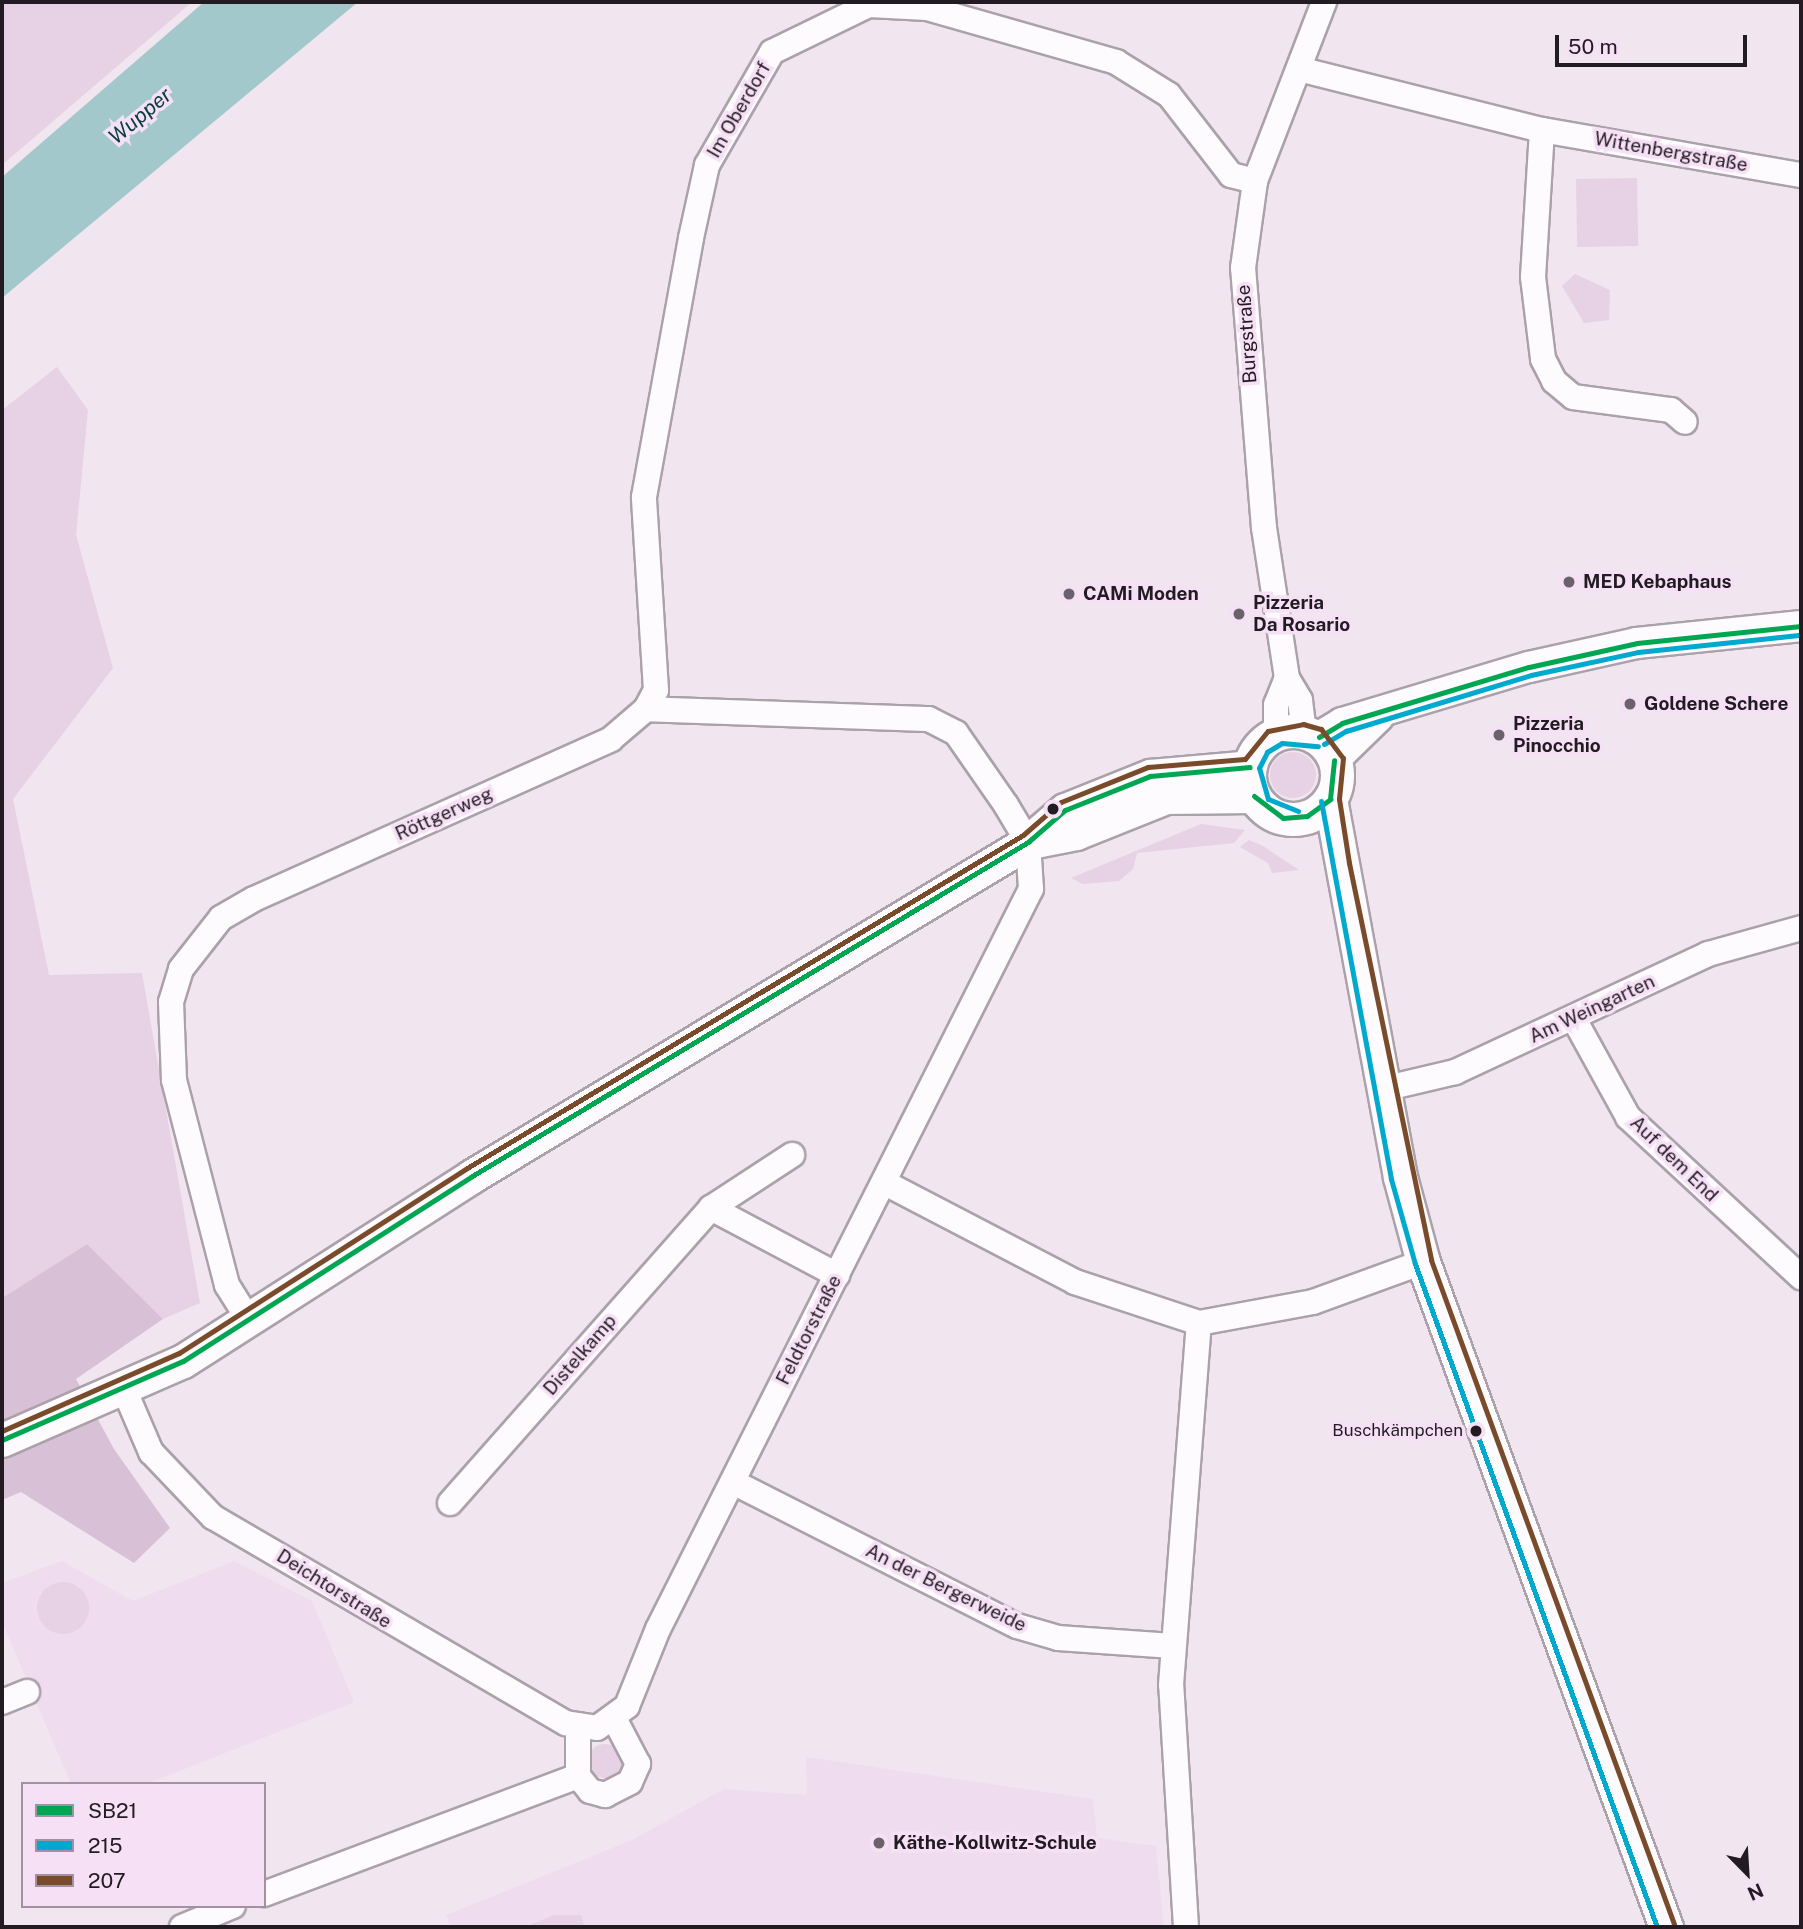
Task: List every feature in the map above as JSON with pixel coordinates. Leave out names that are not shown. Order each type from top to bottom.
[{"type":"main road","points":[[1340,864],[1295,819],[1271,813],[1252,781],[1260,746],[1308,742],[1330,799],[1340,864],[1359,937],[1383,1089],[1423,1262],[1666,1927]]},
{"type":"main road","points":[[2,1440],[183,1361],[247,1317],[1028,842],[1065,810],[1129,783],[1252,781]]},
{"type":"main road","points":[[1295,819],[1330,799]]},
{"type":"street","name":"Burgstraße","points":[[1308,742],[1300,700],[1287,678],[1247,360],[1242,268],[1255,181],[1324,2]]},
{"type":"street","name":"Im Oberdorf","points":[[646,709],[656,690],[644,497],[691,238],[706,165],[772,52],[869,5],[927,8],[1116,62],[1169,95],[1231,175],[1255,181]]},
{"type":"street","name":"Wittenbergstraße","points":[[1299,69],[1542,130],[1801,175]]},
{"type":"street","points":[[1542,130],[1533,277],[1544,359],[1554,381],[1573,397],[1671,410],[1685,422]]},
{"type":"street","points":[[1308,742],[1342,723],[1378,718],[1505,674],[1637,643],[1801,626]]},
{"type":"street","points":[[646,709],[928,719],[956,733],[974,756],[1028,842]]},
{"type":"street","name":"Röttgerweg","points":[[247,1317],[227,1285],[174,1080],[171,1002],[181,969],[221,918],[254,899],[611,739],[646,709]]},
{"type":"street","name":"Feldtorstraße","points":[[597,1724],[627,1706],[658,1629],[1031,889],[1028,842]]},
{"type":"street","name":"Am Weingarten","points":[[1383,1089],[1455,1072],[1574,1019],[1708,954],[1801,928]]},
{"type":"street","name":"Auf dem End","points":[[1574,1019],[1628,1116],[1801,1277]]},
{"type":"street","name":"Distelkamp","points":[[450,1503],[710,1208],[792,1154]]},
{"type":"street","points":[[885,1183],[1075,1282],[1199,1323],[1313,1302],[1423,1262]]},
{"type":"street","points":[[710,1208],[837,1275]]},
{"type":"street","points":[[1186,1927],[1174,1799],[1173,1646],[1199,1323]]},
{"type":"street","name":"Deichtorstraße","points":[[124,1389],[152,1452],[213,1517],[415,1640],[597,1724]]},
{"type":"street","name":"An der Bergerweide","points":[[733,1482],[1017,1626],[1058,1637],[1173,1646]]},
{"type":"street","points":[[2,1702],[27,1692]]},
{"type":"street","points":[[266,1893],[578,1776],[597,1724],[637,1755],[630,1782],[598,1794],[578,1776]]},
{"type":"street","points":[[182,1927],[228,1908]]},
{"type":"shaded area","points":[[2,2],[192,2],[2,165]]},
{"type":"shaded area","points":[[1637,178],[1638,246],[1577,247],[1576,179]]},
{"type":"shaded area","points":[[1575,274],[1610,290],[1609,320],[1584,323],[1562,286]]},
{"type":"shaded area","points":[[57,367],[88,410],[76,535],[113,668],[13,799],[49,975],[142,973],[200,1303],[163,1319],[87,1244],[2,1298],[2,410]]},
{"type":"shaded area","points":[[1293,752],[1309,759],[1316,775],[1309,791],[1293,798],[1277,791],[1270,775],[1277,759]]},
{"type":"shaded area","points":[[1201,824],[1245,830],[1234,843],[1137,853],[1133,869],[1119,881],[1083,884],[1071,878]]},
{"type":"shaded area","points":[[1249,840],[1299,870],[1272,873],[1268,863],[1240,847]]},
{"type":"shaded area","points":[[87,1244],[163,1319],[76,1379],[114,1449],[170,1528],[134,1563],[21,1492],[2,1500],[2,1298]]},
{"type":"shaded area","points":[[62,1561],[133,1601],[234,1561],[312,1601],[354,1702],[152,1782],[70,1782],[2,1622],[2,1583]]},
{"type":"shaded area","points":[[63,1582],[82,1589],[89,1608],[82,1627],[63,1634],[44,1627],[37,1608],[44,1589]]},
{"type":"shaded area","points":[[605,1744],[617,1749],[622,1761],[617,1773],[605,1778],[593,1773],[588,1761],[593,1749]]},
{"type":"shaded area","name":"Käthe-Kollwitz-Schule","points":[[806,1757],[1093,1799],[1097,1838],[1156,1846],[1164,1927],[451,1927],[446,1915],[632,1840],[724,1789],[807,1795]]},
{"type":"shaded area","points":[[554,1915],[581,1915],[585,1927],[525,1927]]},
{"type":"water","name":"Wupper","points":[[204,2],[358,2],[2,298],[2,177]]},
{"type":"transit line","name":"SB21","points":[[1319,737],[1342,723],[1529,667],[1637,643],[1801,626]]},
{"type":"transit line","name":"215","points":[[1324,744],[1346,731],[1531,675],[1638,652],[1801,635]]},
{"type":"transit line","name":"207","points":[[2,1431],[179,1353],[467,1168],[1023,835],[1061,802],[1148,767],[1245,759],[1268,731],[1303,724],[1321,729],[1343,758],[1339,799],[1349,863],[1431,1260],[1674,1924]]},
{"type":"transit line","name":"215","points":[[1298,811],[1268,799],[1259,768],[1267,752],[1282,743],[1318,746]]},
{"type":"transit line","name":"SB21","points":[[1254,796],[1283,818],[1307,816],[1330,799],[1334,760]]},
{"type":"transit line","name":"SB21","points":[[2,1440],[183,1361],[472,1176],[1028,842],[1065,810],[1150,776],[1250,767]]},
{"type":"transit line","name":"215","points":[[1321,801],[1391,1179],[1415,1264],[1657,1927]]},
{"type":"place","name":"MED Kebaphaus","points":[[1569,582]]},
{"type":"place","name":"CAMi Moden","points":[[1069,594]]},
{"type":"place","name":"Pizzeria Da Rosario","points":[[1239,614]]},
{"type":"place","name":"Goldene Schere","points":[[1630,704]]},
{"type":"place","name":"Pizzeria Pinocchio","points":[[1499,735]]},
{"type":"place","name":"Buschkämpchen","points":[[1476,1431]]},
{"type":"place","name":"Käthe-Kollwitz-Schule","points":[[879,1843]]}]
